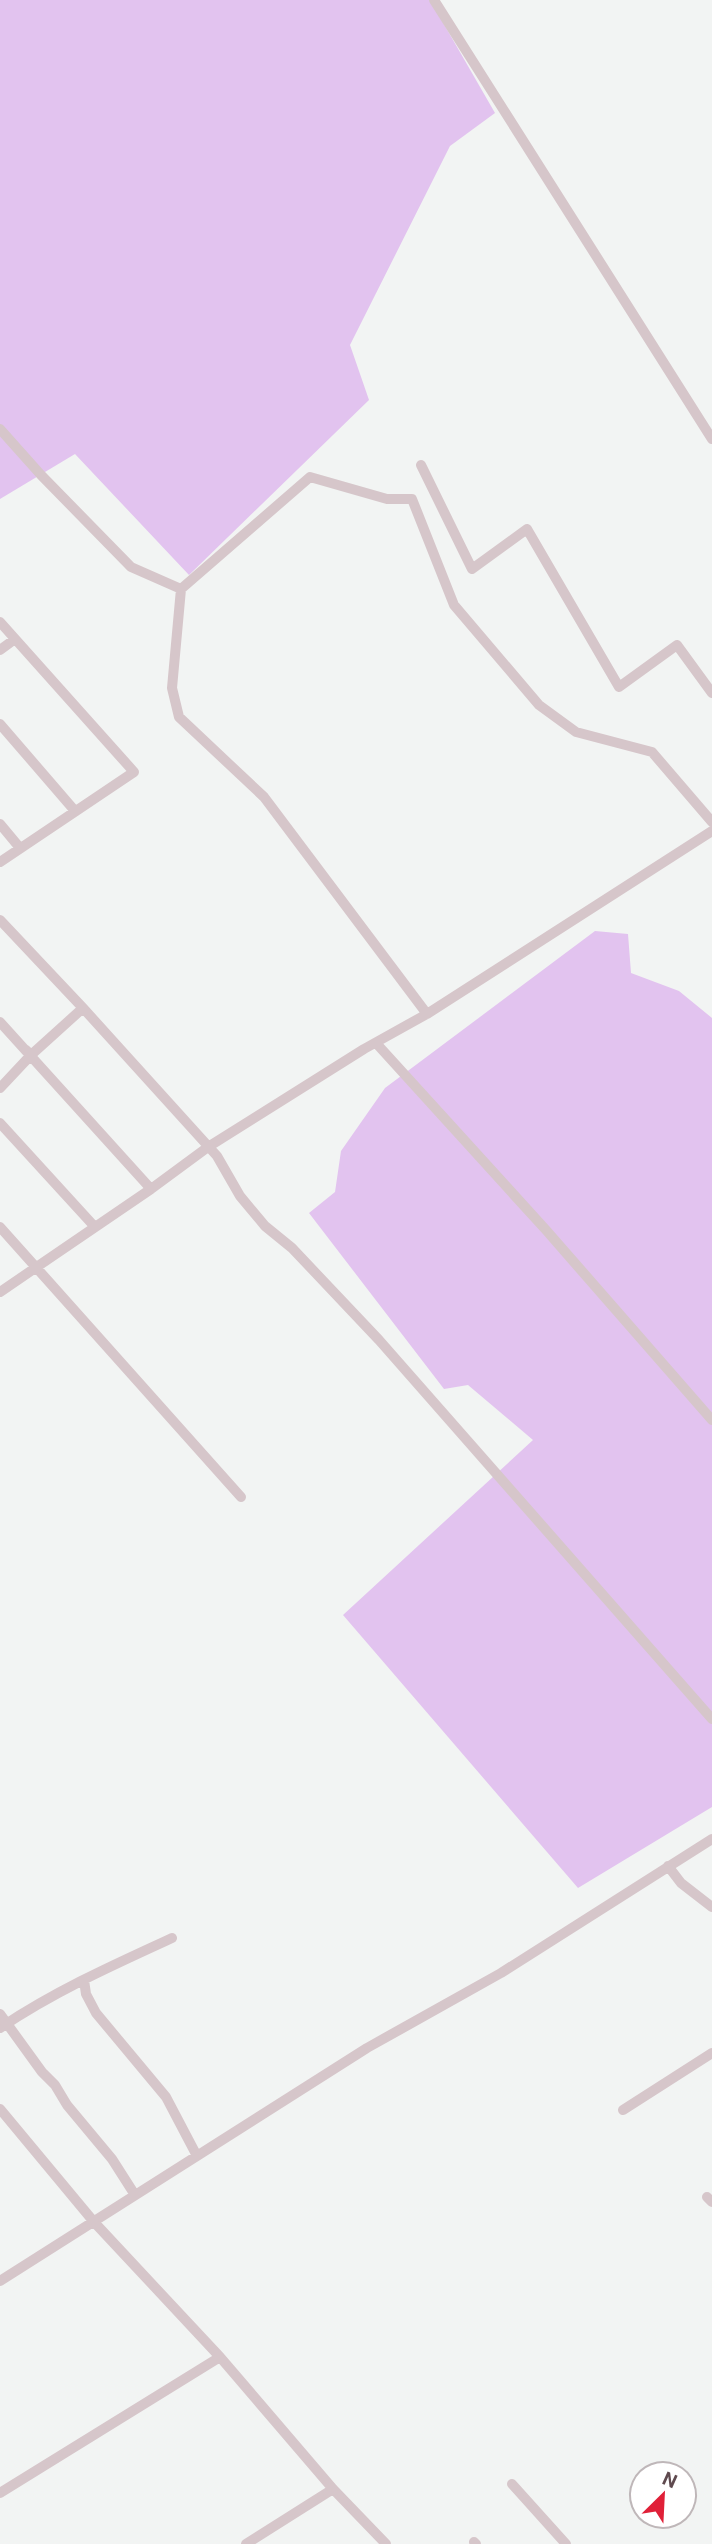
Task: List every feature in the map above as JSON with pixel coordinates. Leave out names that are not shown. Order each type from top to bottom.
[{"type":"street","points":[[435,0],[712,439]]},
{"type":"street","points":[[0,429],[131,567],[181,589]]},
{"type":"street","points":[[421,466],[472,569],[527,528],[618,687],[677,645],[712,693]]},
{"type":"street","points":[[427,1014],[264,797],[179,718],[172,688],[181,589],[310,477],[387,499],[412,499],[454,605],[539,705],[576,732],[652,752],[712,822]]},
{"type":"street","points":[[0,622],[134,772],[0,862]]},
{"type":"street","points":[[0,650],[15,639]]},
{"type":"street","points":[[0,724],[75,811]]},
{"type":"street","points":[[0,824],[20,848]]},
{"type":"street","points":[[0,1292],[208,1147],[427,1014],[712,831]]},
{"type":"street","points":[[0,920],[217,1156],[240,1196],[265,1226],[292,1248],[379,1340],[486,1465],[712,1719]]},
{"type":"street","points":[[0,1088],[31,1055],[83,1008]]},
{"type":"street","points":[[0,1023],[150,1189]]},
{"type":"street","points":[[376,1043],[546,1230],[712,1420]]},
{"type":"street","points":[[0,1123],[94,1226]]},
{"type":"street","points":[[0,1227],[241,1497]]},
{"type":"street","points":[[0,2281],[382,2039],[501,1973],[712,1839]]},
{"type":"street","points":[[668,1866],[681,1883],[712,1908]]},
{"type":"street","points":[[135,2196],[112,2159],[3,2022],[172,1938]]},
{"type":"street","points":[[84,1980],[86,1994],[96,2013],[166,2097],[197,2156]]},
{"type":"street","points":[[623,2110],[712,2053]]},
{"type":"street","points":[[0,2109],[94,2222],[220,2357],[333,2489],[386,2544]]},
{"type":"street","points":[[0,2493],[220,2357]]},
{"type":"street","points":[[512,2484],[566,2544]]},
{"type":"street","points":[[246,2544],[333,2489]]},
{"type":"shaded area","points":[[0,0],[430,0],[495,113],[450,146],[350,345],[369,400],[189,575],[75,454],[0,499]]},
{"type":"shaded area","points":[[595,931],[628,934],[631,973],[679,991],[712,1018],[712,1807],[578,1888],[343,1615],[533,1440],[468,1385],[444,1389],[309,1213],[335,1192],[341,1151],[385,1088]]}]
